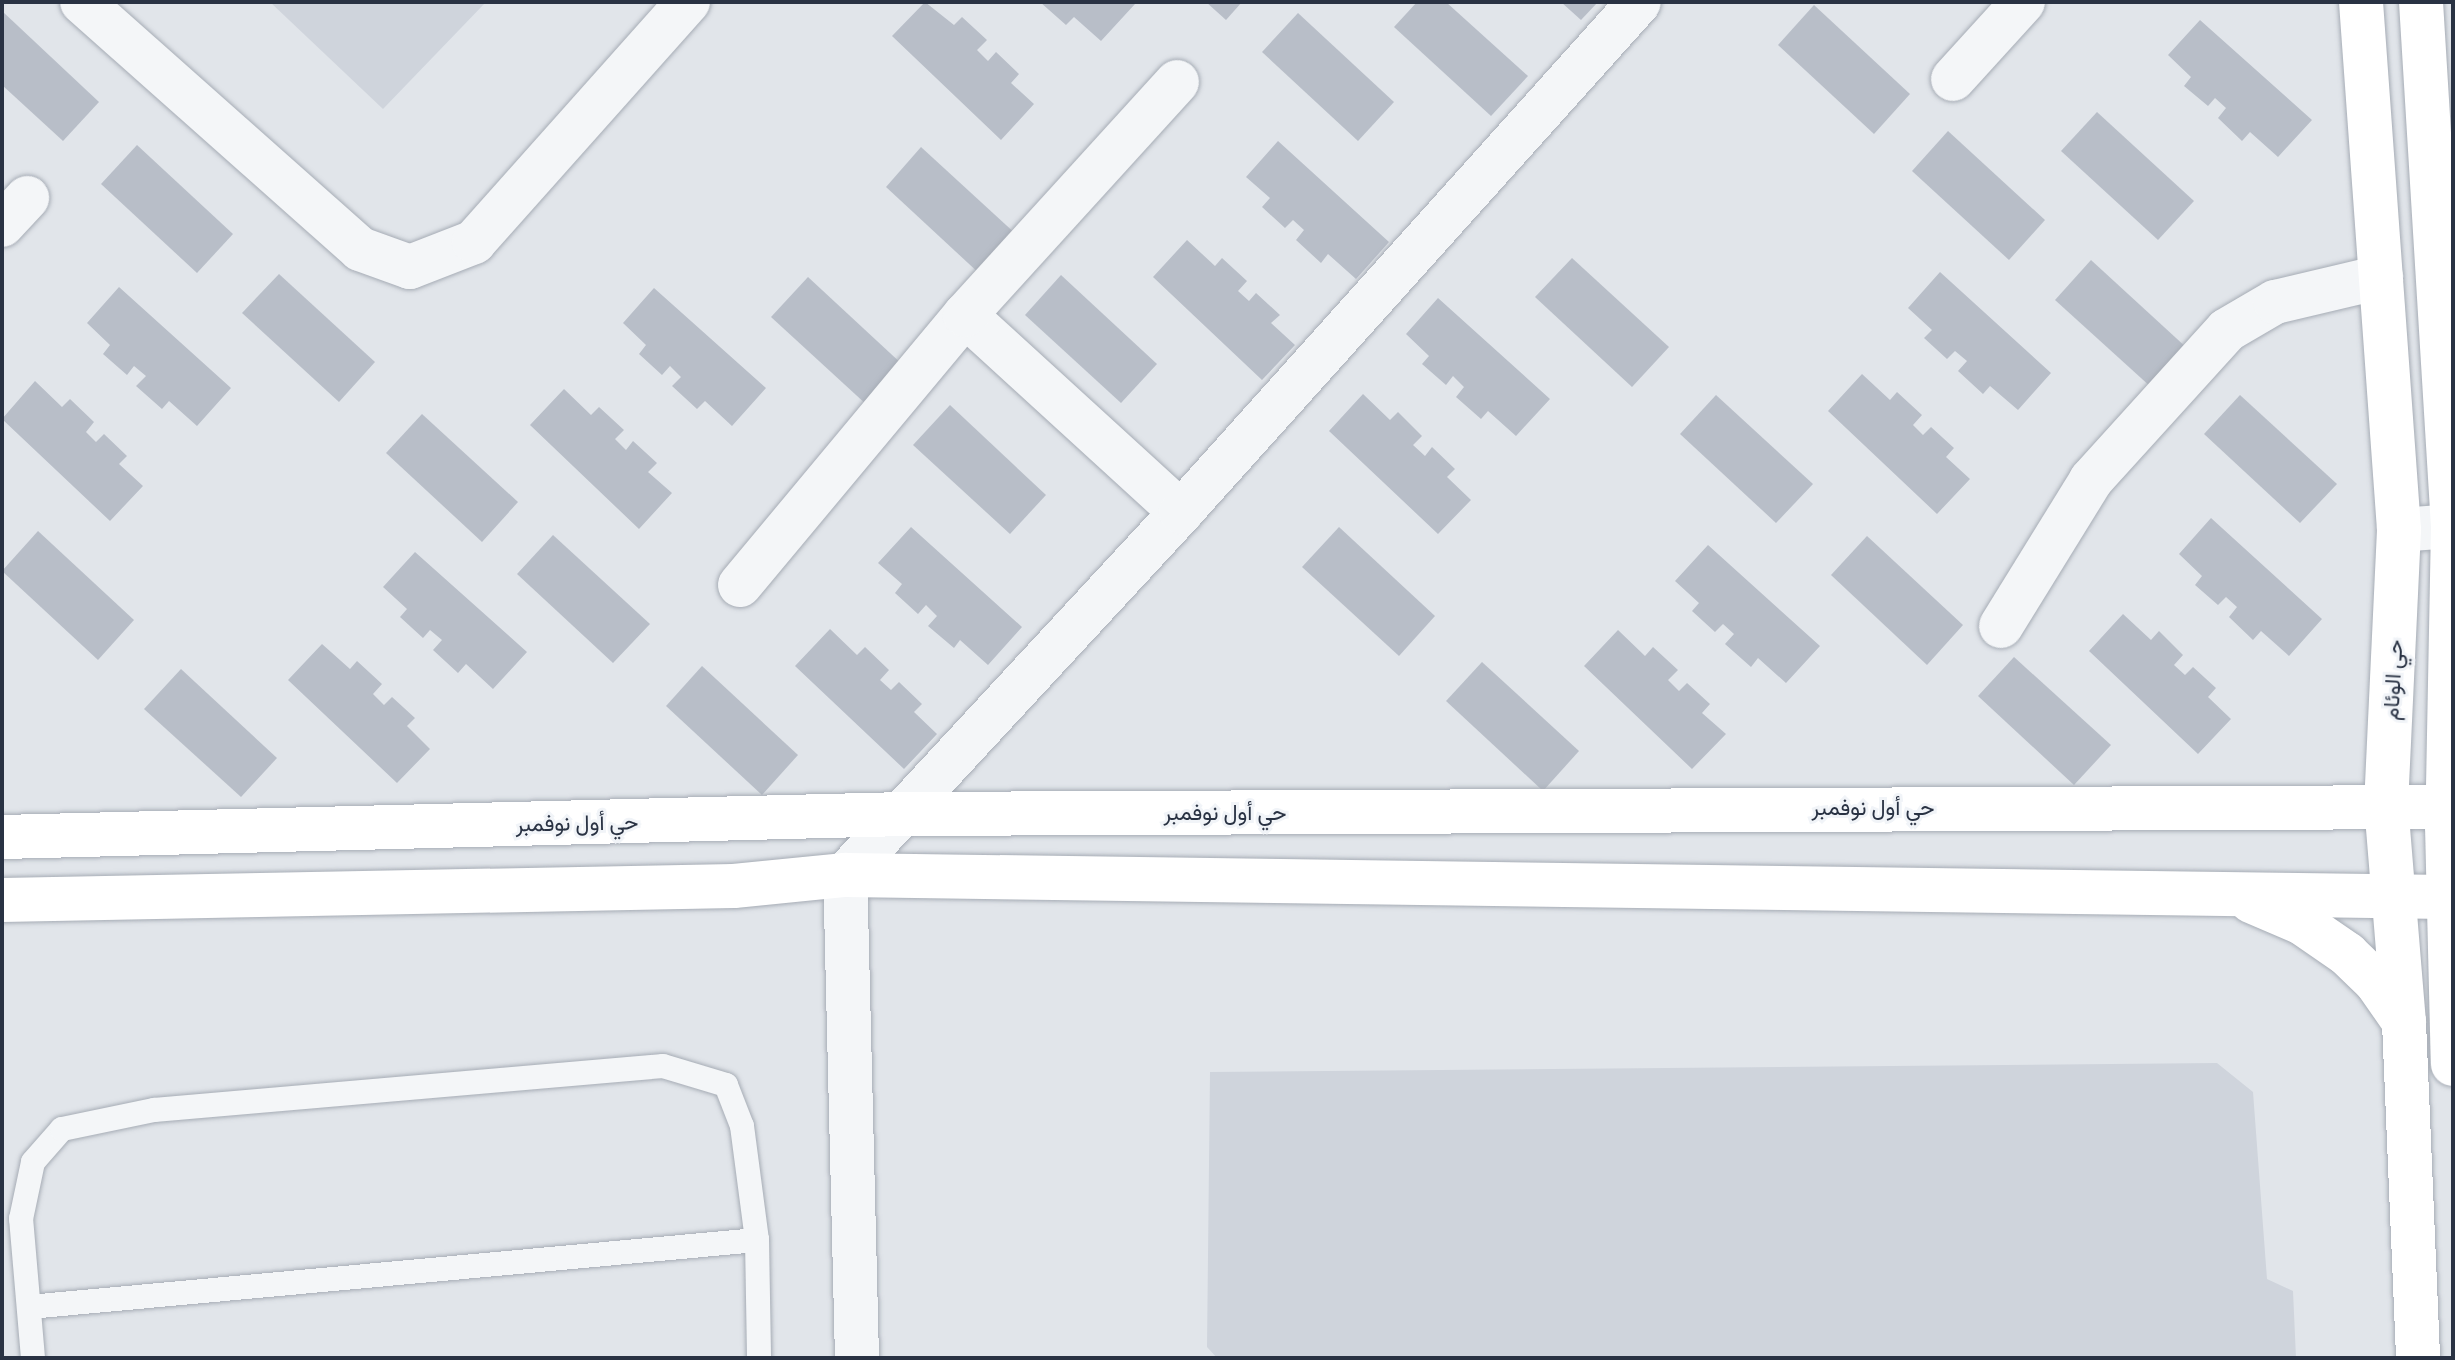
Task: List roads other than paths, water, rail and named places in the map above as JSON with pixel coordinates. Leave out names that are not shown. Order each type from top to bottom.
[{"type":"street","points":[[82,2],[360,249],[410,267],[474,242],[688,2]]},
{"type":"street","points":[[857,1358],[845,875],[1181,512],[1639,2]]},
{"type":"street","points":[[1953,79],[2023,2]]},
{"type":"street","name":"حي الوئام","points":[[2361,2],[2399,530],[2386,804],[2404,1022],[2418,1358]]},
{"type":"street","points":[[2421,2],[2453,526],[2450,894],[2453,1064]]},
{"type":"street","points":[[740,585],[965,315],[1177,82]]},
{"type":"street","points":[[2001,626],[2091,480],[2227,330],[2275,302],[2381,277]]},
{"type":"street","points":[[965,315],[1181,512]]},
{"type":"street","points":[[2399,530],[2453,526]]},
{"type":"street","name":"حي أول نوفمبر","points":[[2,837],[903,814],[2386,804],[2451,808]]},
{"type":"street","points":[[2,900],[734,886],[845,875],[2394,897],[2450,894]]},
{"type":"street","points":[[2235,893],[2302,923],[2347,954],[2376,982],[2404,1022]]},
{"type":"lane","points":[[33,1358],[21,1219],[33,1162],[62,1129],[154,1110],[663,1066],[726,1085],[742,1126],[757,1240],[759,1358]]},
{"type":"lane","points":[[29,1307],[757,1240]]}]
